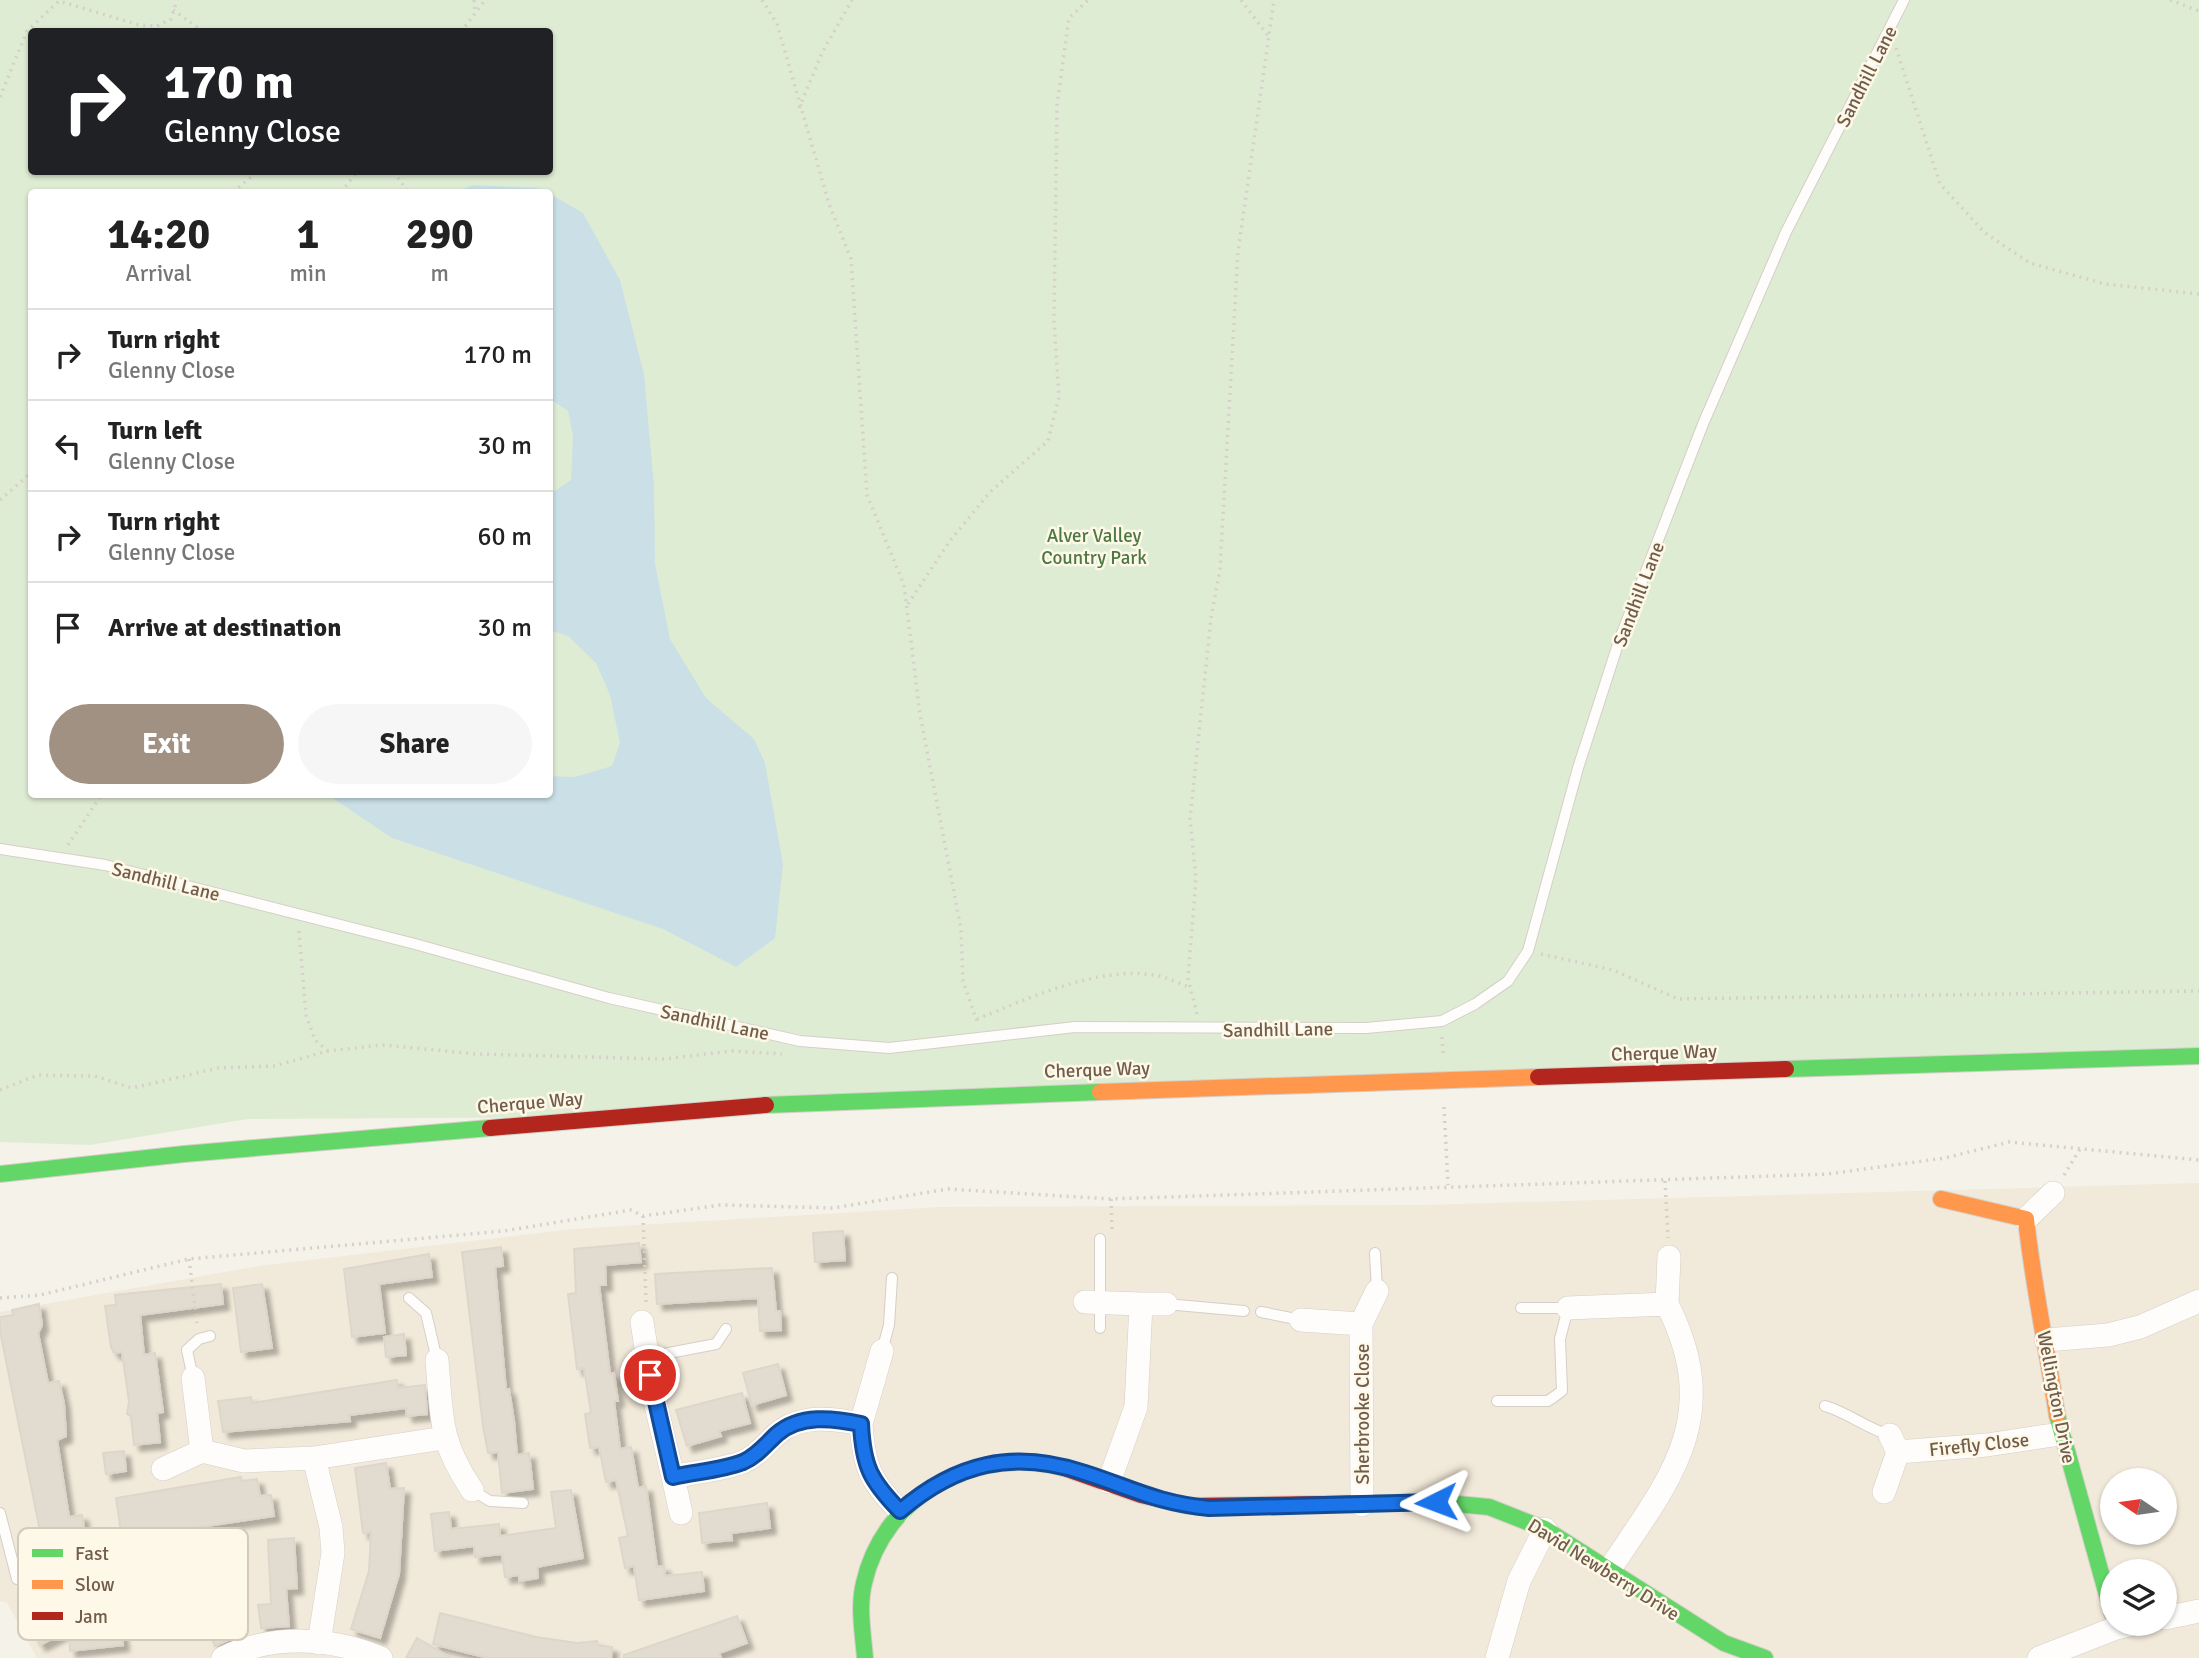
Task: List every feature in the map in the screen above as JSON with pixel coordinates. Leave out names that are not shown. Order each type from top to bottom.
[{"type":"street","name":"Cherque Way","points":[[0,1174],[184,1154],[815,1101],[2199,1056]]},
{"type":"street","points":[[1941,1199],[2025,1219],[2053,1193]]},
{"type":"street","name":"Wellington Drive","points":[[2025,1219],[2034,1294],[2046,1340],[2060,1434],[2100,1559]]},
{"type":"street","points":[[1609,1570],[1666,1485],[1679,1460],[1688,1432],[1690,1371],[1682,1334],[1667,1304],[1669,1257]]},
{"type":"street","name":"Sherbrooke Close","points":[[1362,1505],[1361,1324],[1377,1291]]},
{"type":"street","points":[[2046,1340],[2108,1335],[2199,1301]]},
{"type":"street","points":[[1093,1302],[1166,1304]]},
{"type":"street","points":[[1109,1482],[1136,1407],[1141,1304]]},
{"type":"street","points":[[1568,1308],[1667,1304]]},
{"type":"street","name":"Sherbrooke Close","points":[[1301,1320],[1361,1324]]},
{"type":"street","points":[[642,1322],[681,1513]]},
{"type":"street","points":[[882,1351],[861,1424],[863,1456],[874,1484],[900,1511]]},
{"type":"street","points":[[437,1360],[444,1438],[453,1462],[472,1490]]},
{"type":"street","points":[[193,1378],[202,1451]]},
{"type":"street","points":[[673,1477],[743,1462],[762,1449],[779,1432],[810,1419],[839,1419],[861,1424]]},
{"type":"street","name":"Firefly Close","points":[[1894,1443],[1987,1445],[2060,1434]]},
{"type":"street","points":[[163,1469],[202,1451],[244,1461],[314,1458],[444,1438]]},
{"type":"street","points":[[1884,1492],[1894,1443]]},
{"type":"street","points":[[314,1458],[331,1527],[333,1553],[319,1643]]},
{"type":"street","name":"David Newberry Drive","points":[[865,1658],[861,1611],[864,1583],[870,1559],[900,1511],[923,1491],[948,1476],[995,1462],[1039,1462],[1083,1472],[1175,1505],[1209,1508],[1436,1502],[1476,1505],[1520,1517],[1545,1529],[1609,1570],[1721,1650],[1765,1658]]},
{"type":"street","points":[[1497,1658],[1519,1581],[1545,1529]]},
{"type":"street","points":[[2177,1616],[2199,1611]]},
{"type":"street","points":[[2039,1658],[2100,1631]]},
{"type":"street","points":[[223,1658],[263,1643],[319,1643],[351,1648],[381,1658]]},
{"type":"lane","name":"Sandhill Lane","points":[[0,849],[106,865],[609,998],[800,1041],[889,1048],[982,1035],[1075,1027],[1200,1030],[1366,1028],[1442,1021],[1475,1004],[1508,981],[1528,951],[1578,768],[1619,641],[1703,424],[1786,232],[1904,0]]},
{"type":"lane","points":[[1100,1239],[1093,1302],[1100,1328]]},
{"type":"lane","points":[[1374,1254],[1377,1291]]},
{"type":"lane","points":[[882,1351],[889,1325],[892,1279]]},
{"type":"lane","points":[[409,1298],[426,1313],[437,1360]]},
{"type":"lane","points":[[1166,1304],[1244,1311]]},
{"type":"lane","points":[[1497,1401],[1548,1401],[1562,1391],[1560,1339],[1568,1308],[1521,1308]]},
{"type":"lane","name":"Sherbrooke Close","points":[[1261,1312],[1301,1320]]},
{"type":"lane","points":[[648,1357],[716,1344],[726,1329]]},
{"type":"lane","points":[[193,1378],[187,1350],[204,1337]]},
{"type":"lane","points":[[1825,1406],[1843,1412],[1894,1443]]},
{"type":"lane","points":[[472,1490],[490,1502],[523,1503]]},
{"type":"lane","points":[[0,1513],[15,1575],[0,1573]]},
{"type":"path","points":[[30,28],[58,1],[139,25],[157,26],[171,19],[177,0]]},
{"type":"path","points":[[474,0],[475,12]]},
{"type":"path","points":[[464,28],[485,0]]},
{"type":"path","points":[[762,0],[777,24],[799,108],[829,204],[851,259],[867,495],[904,585],[920,714],[961,929],[963,981],[982,1035]]},
{"type":"path","points":[[799,108],[822,53],[852,0]]},
{"type":"path","points":[[907,605],[949,542],[990,492],[1048,441],[1059,397],[1054,321],[1057,105],[1069,18],[1088,0]]},
{"type":"path","points":[[1241,0],[1270,39]]},
{"type":"path","points":[[1200,1030],[1190,987],[1191,913],[1196,879],[1190,819],[1211,618],[1220,569],[1238,252],[1274,0]]},
{"type":"path","points":[[2170,0],[2199,11]]},
{"type":"path","points":[[173,10],[198,28]]},
{"type":"path","points":[[0,97],[28,30]]},
{"type":"path","points":[[1890,30],[1940,184],[1985,233],[2030,263],[2105,284],[2199,294]]},
{"type":"path","points":[[237,189],[253,175]]},
{"type":"path","points":[[343,189],[355,175]]},
{"type":"path","points":[[0,500],[28,476]]},
{"type":"path","points":[[59,858],[99,798]]},
{"type":"path","points":[[300,915],[298,946],[306,1015],[315,1040],[328,1051]]},
{"type":"path","points":[[1528,951],[1614,970],[1678,999],[2199,991]]},
{"type":"path","points":[[976,1019],[1052,989],[1094,977],[1153,974],[1190,987]]},
{"type":"path","points":[[1442,1021],[1448,1185]]},
{"type":"path","points":[[0,1090],[38,1075],[94,1076],[132,1088],[219,1068],[274,1066],[328,1051],[383,1045],[476,1054],[664,1059],[732,1051],[785,1054]]},
{"type":"path","points":[[0,1298],[40,1295],[189,1259],[504,1231],[631,1210],[643,1216],[721,1206],[833,1208],[948,1189],[1111,1199],[1448,1185],[1665,1181],[1828,1174],[1945,1158],[2009,1142],[2199,1160]]},
{"type":"path","points":[[2053,1193],[2080,1149]]},
{"type":"path","points":[[1665,1181],[1669,1257]]},
{"type":"path","points":[[642,1322],[647,1293],[643,1216]]},
{"type":"path","points":[[189,1259],[204,1337]]},
{"type":"shaded area","points":[[2199,1183],[2199,1658],[37,1658],[27,1640],[248,1640],[248,1528],[18,1528],[18,1623],[7,1603],[0,1601],[0,1312],[259,1266],[573,1229],[940,1207],[1423,1205]]},
{"type":"green space","name":"Alver Valley Country Park","points":[[0,0],[2199,0],[2199,1056],[605,1117],[248,1119],[90,1145],[0,1142]]},
{"type":"water","points":[[473,185],[539,189],[464,189]]},
{"type":"water","points":[[553,196],[583,213],[620,280],[644,374],[654,486],[655,564],[670,639],[706,698],[754,739],[765,763],[783,864],[775,938],[736,967],[663,929],[392,838],[332,798],[553,798],[553,776],[575,777],[612,766],[620,743],[610,695],[596,663],[568,636],[553,631],[553,492],[571,480],[573,436],[568,411],[553,401]]},
{"type":"building","points":[[843,1231],[845,1260],[815,1262],[813,1233]]},
{"type":"building","points":[[639,1243],[641,1262],[605,1265],[606,1285],[599,1285],[610,1374],[614,1373],[618,1401],[614,1401],[620,1449],[631,1447],[638,1488],[646,1486],[657,1567],[664,1566],[665,1576],[702,1572],[704,1591],[639,1600],[634,1566],[625,1568],[619,1538],[628,1536],[616,1480],[606,1482],[599,1447],[590,1448],[585,1414],[591,1413],[584,1368],[577,1369],[568,1294],[576,1293],[574,1249]]},
{"type":"building","points":[[501,1247],[503,1266],[495,1267],[506,1390],[509,1389],[517,1455],[529,1453],[533,1489],[502,1493],[498,1452],[488,1453],[483,1426],[462,1252]]},
{"type":"building","points":[[429,1254],[432,1277],[379,1284],[385,1333],[352,1337],[344,1269]]},
{"type":"building","points":[[772,1268],[776,1311],[780,1311],[781,1330],[760,1331],[758,1298],[657,1304],[655,1274]]},
{"type":"building","points":[[221,1284],[223,1304],[140,1315],[144,1355],[155,1353],[163,1412],[157,1413],[160,1442],[134,1445],[131,1416],[127,1414],[129,1402],[122,1352],[114,1353],[111,1347],[105,1306],[116,1305],[115,1295]]},
{"type":"building","points":[[262,1284],[272,1348],[241,1352],[233,1288]]},
{"type":"building","points":[[39,1304],[42,1325],[38,1333],[48,1383],[59,1381],[64,1404],[66,1436],[57,1440],[69,1517],[82,1515],[84,1528],[39,1528],[0,1331],[0,1317],[13,1315],[12,1310]]},
{"type":"building","points":[[404,1334],[406,1355],[386,1357],[384,1337]]},
{"type":"building","points":[[778,1364],[786,1395],[752,1405],[743,1373]]},
{"type":"building","points":[[397,1380],[398,1388],[425,1385],[427,1414],[407,1416],[406,1408],[349,1415],[350,1421],[223,1432],[218,1401],[251,1397],[252,1403]]},
{"type":"building","points":[[742,1393],[750,1423],[719,1431],[721,1436],[687,1446],[676,1410]]},
{"type":"building","points":[[124,1451],[126,1471],[106,1474],[103,1453]]},
{"type":"building","points":[[386,1463],[390,1489],[404,1488],[399,1574],[380,1638],[351,1629],[369,1571],[371,1532],[363,1533],[355,1468]]},
{"type":"building","points":[[241,1477],[242,1481],[257,1479],[260,1496],[271,1495],[274,1516],[193,1528],[120,1528],[116,1498]]},
{"type":"building","points":[[571,1490],[583,1558],[537,1567],[538,1578],[519,1581],[519,1575],[505,1577],[502,1554],[475,1557],[474,1546],[435,1551],[431,1514],[449,1512],[451,1529],[499,1524],[500,1536],[556,1528],[551,1492]]},
{"type":"building","points":[[767,1503],[770,1528],[731,1533],[732,1540],[702,1543],[699,1513]]},
{"type":"building","points":[[294,1538],[297,1588],[286,1589],[289,1626],[261,1628],[258,1605],[271,1604],[268,1540]]},
{"type":"building","points":[[440,1613],[536,1637],[577,1643],[597,1641],[598,1645],[612,1647],[611,1658],[489,1658],[433,1644]]},
{"type":"building","points":[[737,1616],[747,1643],[719,1653],[721,1658],[624,1658],[624,1655]]},
{"type":"building","points":[[417,1638],[451,1658],[406,1658]]},
{"type":"building","points":[[37,1640],[50,1640],[40,1645]]},
{"type":"building","points":[[69,1640],[122,1640],[123,1645],[70,1651]]},
{"type":"building","points":[[212,1640],[228,1640],[215,1646]]},
{"type":"traffic: fast","points":[[1786,1069],[2199,1056]]},
{"type":"traffic: fast","points":[[766,1105],[1100,1092]]},
{"type":"traffic: fast","points":[[0,1174],[184,1154],[490,1128]]},
{"type":"traffic: fast","points":[[2057,1415],[2100,1570]]},
{"type":"traffic: fast","points":[[865,1658],[861,1611],[864,1583],[875,1552],[892,1524],[913,1501],[939,1483],[968,1470],[999,1463],[1032,1462],[1064,1468]]},
{"type":"traffic: fast","points":[[1392,1503],[1436,1502],[1489,1507],[1545,1529],[1724,1643],[1765,1658]]},
{"type":"traffic: slow","points":[[1100,1092],[1538,1077]]},
{"type":"traffic: slow","points":[[1941,1199],[2026,1219],[2057,1415]]},
{"type":"traffic: jam","points":[[1538,1077],[1786,1069]]},
{"type":"traffic: jam","points":[[490,1128],[766,1105]]},
{"type":"traffic: jam","points":[[1064,1468],[1141,1495],[1189,1506],[1392,1503]]},
{"type":"route","points":[[650,1375],[673,1477],[743,1462],[762,1449],[779,1432],[810,1419],[839,1419],[861,1424],[863,1456],[874,1484],[900,1511],[923,1491],[948,1476],[995,1462],[1017,1461],[1039,1462],[1083,1472],[1154,1500],[1175,1505],[1209,1508],[1436,1502]]}]
